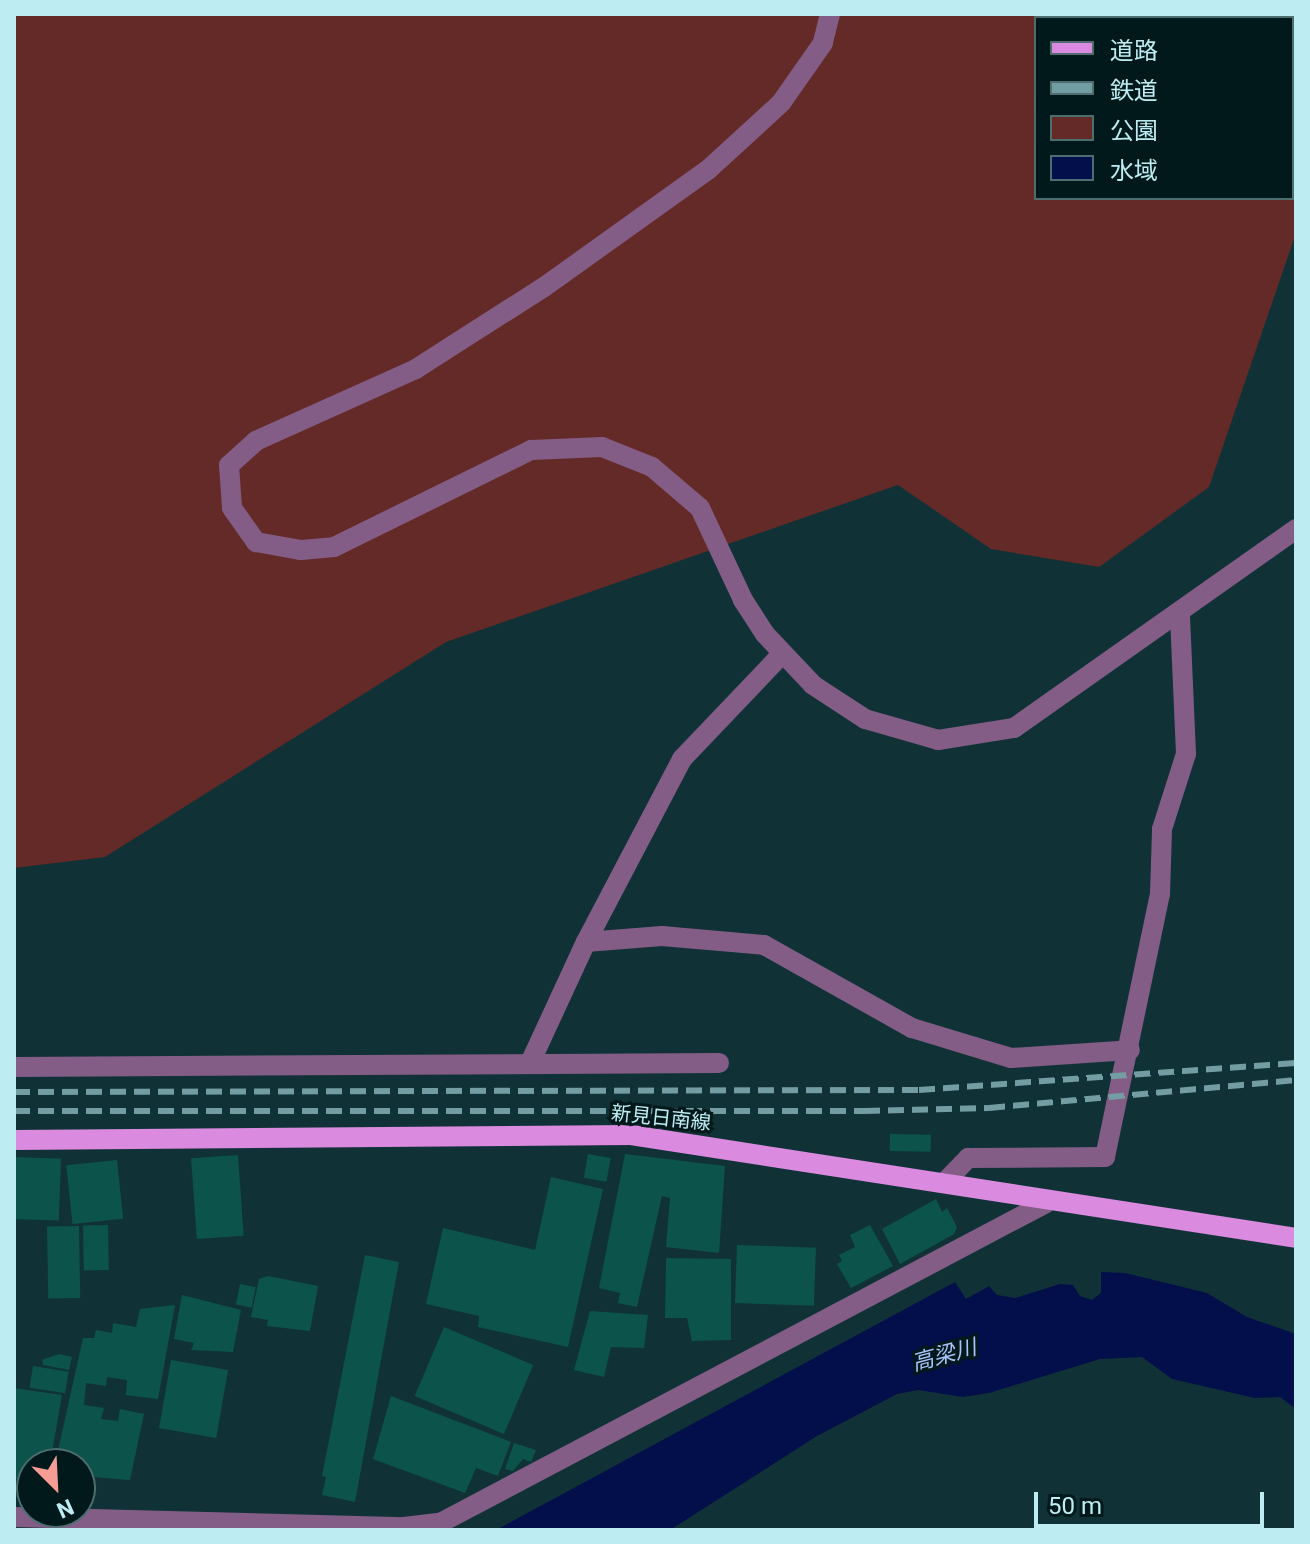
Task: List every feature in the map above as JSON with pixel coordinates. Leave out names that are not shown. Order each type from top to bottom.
[{"type":"main road","name":"新見日南線","points":[[14,1140],[631,1135],[944,1183],[1046,1203],[1296,1238]]},
{"type":"street","points":[[830,14],[823,43],[781,103],[709,169],[544,287],[416,369],[256,441],[229,465],[232,508],[256,542],[301,550],[334,547],[531,450],[602,447],[652,467],[700,508],[743,600],[783,653],[813,685],[865,719],[938,740],[1014,728],[1180,615],[1296,529]]},
{"type":"street","points":[[944,1183],[968,1158],[1105,1157],[1130,1050],[1160,894],[1162,829],[1186,754],[1180,615]]},
{"type":"street","points":[[530,1063],[586,942],[682,759],[783,653]]},
{"type":"street","points":[[586,942],[662,936],[764,945],[912,1028],[1011,1058],[1130,1050]]},
{"type":"street","points":[[14,1067],[719,1063]]},
{"type":"street","points":[[14,1517],[377,1527],[442,1522],[1046,1203]]},
{"type":"green space","points":[[14,14],[1296,14],[1296,233],[1209,487],[1099,567],[991,549],[898,485],[446,642],[105,857],[14,868]]},
{"type":"water","name":"高梁川","points":[[1101,1272],[1125,1273],[1207,1293],[1247,1317],[1296,1334],[1296,1409],[1280,1397],[1255,1398],[1172,1379],[1142,1357],[1100,1359],[989,1393],[963,1397],[918,1390],[897,1394],[817,1436],[670,1530],[496,1530],[955,1282],[966,1299],[989,1286],[997,1295],[1015,1298],[1060,1284],[1073,1285],[1080,1296],[1092,1300],[1101,1293]]},
{"type":"building","points":[[890,1134],[931,1135],[931,1152],[890,1151]]},
{"type":"building","points":[[588,1154],[611,1158],[606,1182],[584,1178]]},
{"type":"building","points":[[625,1154],[725,1166],[719,1253],[666,1247],[670,1198],[662,1196],[637,1307],[618,1303],[620,1293],[599,1288]]},
{"type":"building","points":[[238,1155],[244,1236],[197,1239],[191,1158]]},
{"type":"building","points":[[14,1157],[61,1159],[59,1221],[14,1219]]},
{"type":"building","points":[[117,1160],[123,1219],[72,1224],[66,1165]]},
{"type":"building","points":[[551,1177],[603,1189],[568,1347],[478,1327],[479,1316],[426,1304],[443,1228],[535,1250]]},
{"type":"building","points":[[936,1199],[942,1212],[947,1208],[957,1227],[954,1234],[900,1264],[882,1229]]},
{"type":"building","points":[[83,1225],[108,1225],[109,1270],[84,1270]]},
{"type":"building","points":[[870,1225],[893,1266],[851,1288],[837,1264],[842,1261],[839,1255],[855,1247],[850,1235]]},
{"type":"building","points":[[79,1226],[80,1298],[48,1299],[47,1227]]},
{"type":"building","points":[[737,1245],[816,1248],[814,1306],[735,1303]]},
{"type":"building","points":[[365,1255],[399,1262],[355,1502],[322,1495],[326,1477],[322,1476]]},
{"type":"building","points":[[666,1258],[731,1259],[731,1340],[692,1341],[687,1318],[665,1318]]},
{"type":"building","points":[[268,1276],[318,1286],[310,1331],[267,1326],[268,1320],[251,1317],[259,1279]]},
{"type":"building","points":[[240,1284],[256,1287],[252,1308],[236,1305]]},
{"type":"building","points":[[182,1295],[241,1310],[233,1352],[191,1350],[194,1343],[174,1339]]},
{"type":"building","points":[[175,1305],[158,1399],[126,1395],[127,1380],[107,1377],[106,1386],[86,1383],[84,1405],[104,1408],[101,1419],[118,1421],[120,1409],[144,1414],[130,1480],[96,1477],[96,1448],[59,1448],[83,1338],[94,1338],[96,1330],[112,1333],[113,1323],[136,1327],[140,1309]]},
{"type":"building","points":[[590,1311],[648,1315],[644,1348],[611,1347],[604,1377],[574,1370]]},
{"type":"building","points":[[444,1327],[533,1365],[504,1434],[415,1396]]},
{"type":"building","points":[[59,1354],[72,1357],[69,1370],[43,1365],[42,1360]]},
{"type":"building","points":[[171,1360],[228,1370],[216,1438],[159,1428]]},
{"type":"building","points":[[33,1366],[69,1372],[65,1393],[30,1388]]},
{"type":"building","points":[[14,1388],[62,1395],[53,1448],[16,1448],[14,1478]]},
{"type":"building","points":[[391,1396],[511,1442],[498,1476],[476,1468],[465,1493],[373,1459]]},
{"type":"building","points":[[514,1443],[536,1450],[531,1462],[523,1459],[513,1471],[505,1469]]},
{"type":"railway","points":[[14,1092],[919,1090],[1296,1063]]},
{"type":"railway","points":[[14,1111],[864,1111],[989,1108],[1296,1080]]}]
